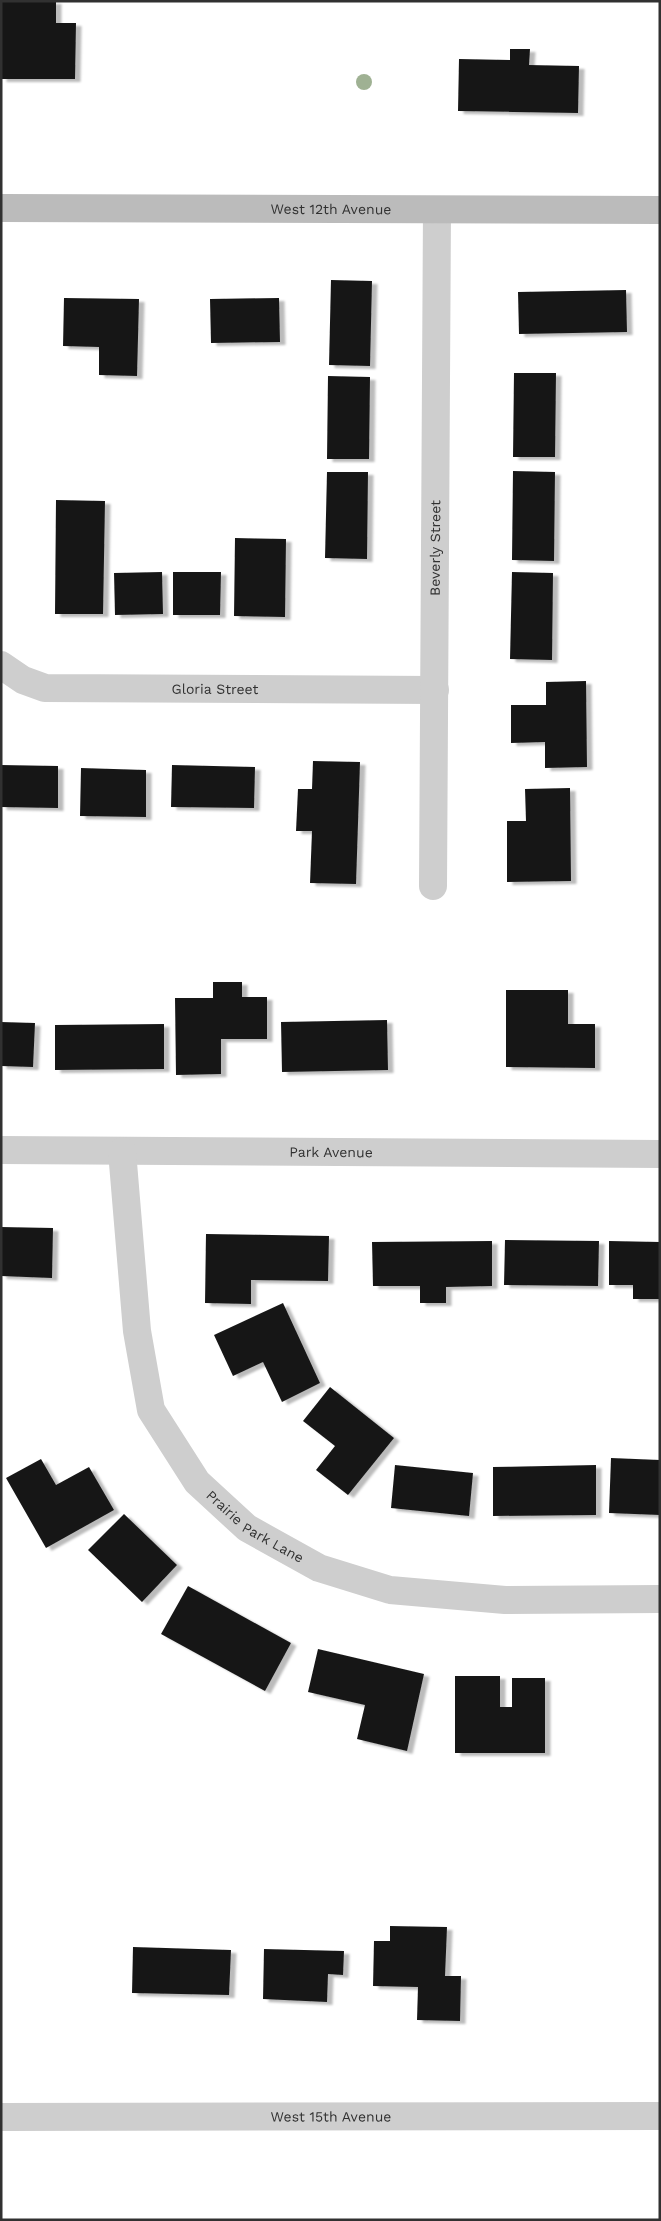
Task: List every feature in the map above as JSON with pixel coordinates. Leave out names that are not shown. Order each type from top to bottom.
[{"type":"main road","name":"West 12th Avenue","points":[[1,208],[660,210]]},
{"type":"street","name":"Beverly Street","points":[[433,886],[437,210]]},
{"type":"street","name":"Gloria Street","points":[[1,665],[23,680],[45,688],[435,690]]},
{"type":"street","name":"Park Avenue","points":[[1,1150],[660,1154]]},
{"type":"street","name":"Prairie Park Lane","points":[[122,1151],[137,1331],[151,1410],[197,1482],[247,1528],[319,1568],[390,1590],[504,1600],[660,1600]]},
{"type":"street","name":"West 15th Avenue","points":[[1,2117],[660,2116]]},
{"type":"building","points":[[2,1],[56,1],[56,23],[76,23],[75,79],[1,79]]},
{"type":"building","points":[[510,49],[530,49],[529,65],[579,66],[578,113],[458,111],[459,59],[510,60]]},
{"type":"building","points":[[331,280],[372,281],[370,366],[329,365]]},
{"type":"building","points":[[626,290],[627,332],[519,334],[518,292]]},
{"type":"building","points":[[64,298],[139,299],[137,376],[99,375],[99,347],[63,346]]},
{"type":"building","points":[[279,298],[280,342],[211,343],[210,299]]},
{"type":"building","points":[[514,373],[556,373],[555,457],[513,457]]},
{"type":"building","points":[[328,376],[370,377],[369,459],[327,459]]},
{"type":"building","points":[[513,471],[555,472],[554,561],[512,560]]},
{"type":"building","points":[[327,472],[368,472],[367,559],[325,558]]},
{"type":"building","points":[[56,500],[105,501],[103,614],[55,614]]},
{"type":"building","points":[[235,538],[286,539],[285,617],[234,616]]},
{"type":"building","points":[[162,572],[163,614],[115,615],[114,573]]},
{"type":"building","points":[[173,572],[221,572],[220,615],[173,615]]},
{"type":"building","points":[[512,572],[553,573],[552,660],[510,659]]},
{"type":"building","points":[[586,681],[587,767],[545,768],[545,742],[511,743],[511,705],[546,705],[546,682]]},
{"type":"building","points":[[313,761],[360,762],[356,884],[310,883],[312,831],[296,831],[298,789],[312,789]]},
{"type":"building","points":[[1,765],[58,766],[58,808],[1,807]]},
{"type":"building","points":[[172,765],[255,767],[254,808],[171,807]]},
{"type":"building","points":[[81,768],[146,770],[146,817],[80,816]]},
{"type":"building","points":[[570,788],[571,881],[507,882],[507,821],[526,821],[525,789]]},
{"type":"building","points":[[213,982],[242,982],[242,997],[267,997],[267,1039],[221,1039],[221,1074],[176,1075],[175,998],[213,998]]},
{"type":"building","points":[[506,990],[568,990],[568,1024],[595,1024],[595,1068],[506,1067]]},
{"type":"building","points":[[387,1020],[388,1070],[282,1072],[281,1022]]},
{"type":"building","points":[[1,1022],[35,1023],[33,1067],[1,1066]]},
{"type":"building","points":[[164,1024],[164,1069],[55,1070],[55,1025]]},
{"type":"building","points":[[1,1227],[53,1228],[52,1278],[1,1276]]},
{"type":"building","points":[[206,1234],[329,1236],[328,1281],[251,1280],[251,1304],[205,1303]]},
{"type":"building","points":[[505,1240],[599,1241],[598,1286],[504,1285]]},
{"type":"building","points":[[492,1241],[492,1286],[446,1287],[446,1303],[420,1303],[420,1286],[373,1286],[372,1242]]},
{"type":"building","points":[[609,1241],[660,1242],[660,1299],[633,1299],[633,1285],[609,1285]]},
{"type":"building","points":[[283,1303],[320,1383],[282,1402],[263,1362],[233,1376],[214,1335]]},
{"type":"building","points":[[330,1387],[394,1438],[348,1495],[316,1470],[335,1446],[303,1421]]},
{"type":"building","points":[[611,1458],[660,1460],[660,1515],[609,1513]]},
{"type":"building","points":[[41,1459],[56,1485],[89,1467],[114,1510],[46,1548],[6,1478]]},
{"type":"building","points":[[395,1465],[473,1473],[469,1516],[391,1508]]},
{"type":"building","points":[[596,1465],[596,1515],[493,1516],[493,1467]]},
{"type":"building","points":[[124,1514],[177,1565],[142,1602],[88,1550]]},
{"type":"building","points":[[188,1586],[291,1643],[265,1691],[161,1634]]},
{"type":"building","points":[[318,1649],[424,1674],[407,1751],[357,1739],[365,1705],[308,1692]]},
{"type":"building","points":[[455,1676],[500,1676],[500,1707],[512,1707],[512,1678],[545,1678],[545,1753],[455,1753]]},
{"type":"building","points":[[390,1926],[447,1927],[445,1976],[461,1976],[460,2021],[417,2020],[418,1987],[373,1986],[374,1941],[390,1941]]},
{"type":"building","points":[[133,1947],[231,1950],[229,1995],[132,1993]]},
{"type":"building","points":[[264,1949],[344,1951],[343,1975],[328,1974],[327,2002],[263,1999]]}]
